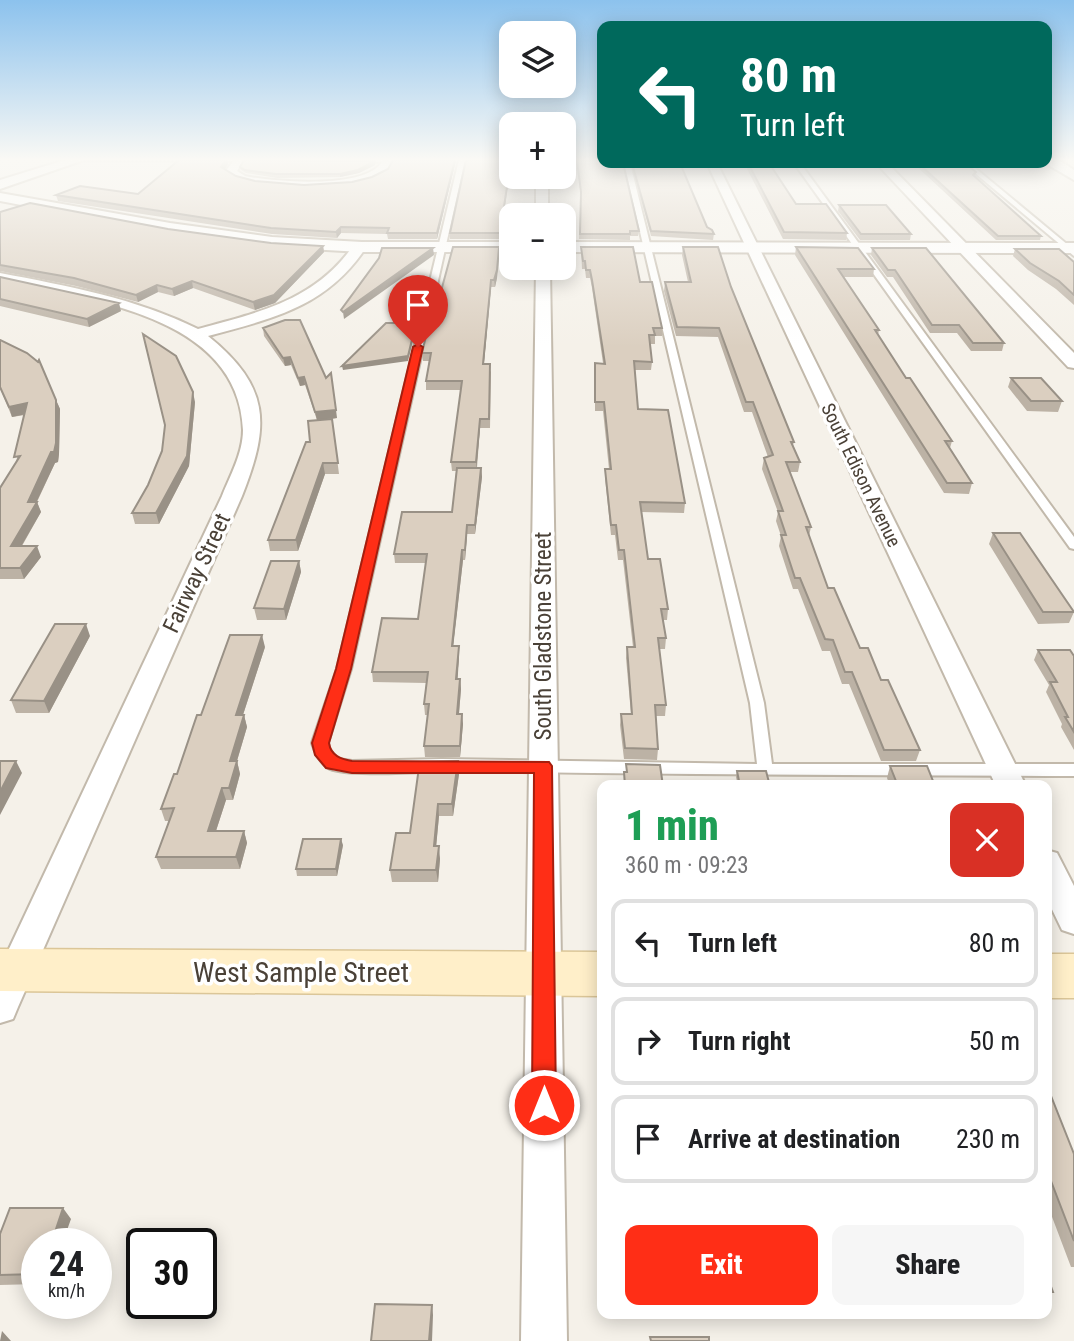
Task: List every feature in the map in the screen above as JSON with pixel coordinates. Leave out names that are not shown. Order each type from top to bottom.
[{"type":"main road","name":"West Sample Street","points":[[6,983],[597,974]]},
{"type":"main road","points":[[1052,976],[1074,976]]},
{"type":"street","points":[[149,223],[250,240],[360,246],[499,247]]},
{"type":"street","name":"South Edison Avenue","points":[[740,223],[1007,778]]},
{"type":"street","points":[[938,223],[1074,363]]},
{"type":"street","points":[[195,335],[246,321],[296,302],[336,278],[353,260],[360,246]]},
{"type":"street","points":[[576,247],[961,247],[1071,250]]},
{"type":"street","name":"Fairway Street","points":[[0,277],[139,309],[195,335],[228,360],[245,387],[252,416],[248,455],[6,983]]},
{"type":"street","name":"South Gladstone Street","points":[[543,280],[544,1341]]},
{"type":"street","points":[[1052,874],[1074,920]]},
{"type":"lane","points":[[448,223],[344,669],[320,743],[321,751],[333,764],[352,767],[765,769],[1007,778],[1074,770]]},
{"type":"lane","points":[[642,223],[757,704],[765,769]]},
{"type":"lane","points":[[840,223],[1074,545]]},
{"type":"lane","points":[[1038,223],[1071,250]]},
{"type":"building","points":[[0,223],[134,223],[271,243],[323,246],[274,295],[253,302],[192,281],[172,289],[157,285],[136,295],[74,278],[0,265]]},
{"type":"building","points":[[236,223],[440,223],[437,233],[387,233],[389,228],[341,227],[336,232]]},
{"type":"building","points":[[452,223],[499,223],[499,233],[450,233]]},
{"type":"building","points":[[580,223],[637,223],[639,231],[630,231],[630,234],[580,234]]},
{"type":"building","points":[[649,223],[705,223],[714,234],[651,231]]},
{"type":"building","points":[[779,223],[839,223],[847,233],[784,232]]},
{"type":"building","points":[[852,223],[901,223],[911,234],[861,234]]},
{"type":"building","points":[[983,223],[1026,223],[1041,236],[998,236]]},
{"type":"building","points":[[453,247],[499,247],[497,270],[494,280],[491,280],[483,364],[490,364],[489,419],[480,419],[476,462],[451,462],[462,381],[426,381],[431,353],[422,353],[433,306],[437,306]]},
{"type":"building","points":[[581,247],[633,247],[640,282],[652,282],[662,328],[653,328],[655,335],[649,335],[652,362],[634,361],[638,409],[668,410],[685,503],[640,502],[648,559],[660,559],[668,609],[661,609],[666,638],[658,638],[666,705],[655,705],[658,749],[625,748],[621,714],[632,714],[627,647],[635,647],[624,550],[619,550],[616,525],[611,525],[605,469],[611,469],[604,402],[595,402],[595,363],[605,364],[590,270],[586,270]]},
{"type":"building","points":[[683,247],[718,247],[731,287],[794,442],[791,442],[800,462],[786,462],[811,527],[806,527],[828,588],[834,588],[860,648],[868,648],[881,680],[888,680],[920,750],[884,750],[852,672],[845,672],[833,640],[825,639],[800,578],[795,578],[781,535],[786,535],[778,511],[783,511],[764,458],[773,455],[753,402],[746,402],[719,328],[677,327],[665,282],[691,282]]},
{"type":"building","points":[[796,247],[858,248],[874,269],[838,269],[879,330],[875,330],[906,378],[910,378],[952,441],[945,441],[972,483],[947,483]]},
{"type":"building","points":[[382,248],[433,248],[343,312],[341,310],[379,258]]},
{"type":"building","points":[[872,248],[926,248],[1004,343],[973,343],[959,325],[932,325],[895,270],[888,270]]},
{"type":"building","points":[[1015,249],[1059,249],[1074,262],[1074,295],[1059,281],[1030,263]]},
{"type":"building","points":[[0,277],[119,303],[87,319],[0,299]]},
{"type":"building","points":[[285,320],[300,320],[326,378],[331,373],[336,410],[315,412],[304,377],[298,378],[290,357],[283,358],[263,328]]},
{"type":"building","points":[[386,323],[416,323],[408,356],[342,366]]},
{"type":"building","points":[[143,334],[176,356],[193,392],[187,456],[156,513],[132,513],[148,485],[162,451],[165,425]]},
{"type":"building","points":[[0,340],[27,353],[38,362],[39,360],[56,400],[54,452],[51,452],[28,502],[37,502],[11,546],[37,546],[20,568],[0,568],[0,488],[20,456],[14,457],[27,403],[9,407],[0,387]]},
{"type":"building","points":[[1011,378],[1041,378],[1062,401],[1031,401]]},
{"type":"building","points":[[332,419],[338,463],[323,463],[296,540],[268,540],[306,442],[310,442],[308,421]]},
{"type":"building","points":[[457,468],[481,468],[475,525],[467,525],[465,550],[462,550],[452,646],[459,646],[456,679],[460,679],[457,714],[462,714],[460,746],[424,746],[429,704],[424,704],[428,672],[372,672],[382,618],[418,619],[427,554],[394,554],[402,512],[452,512]]},
{"type":"building","points":[[993,533],[1020,533],[1074,612],[1043,612]]},
{"type":"building","points":[[271,561],[299,561],[284,609],[254,608]]},
{"type":"building","points":[[55,624],[86,624],[44,701],[11,700]]},
{"type":"building","points":[[230,635],[262,635],[236,715],[244,715],[230,761],[237,761],[229,788],[222,788],[208,831],[244,831],[236,857],[156,857],[174,808],[161,809],[174,774],[177,774],[197,715],[201,715]]},
{"type":"building","points":[[1038,650],[1070,650],[1074,656],[1074,732],[1050,682],[1057,682]]},
{"type":"building","points":[[0,761],[16,761],[0,792]]},
{"type":"building","points":[[458,761],[452,804],[438,804],[434,846],[439,846],[436,870],[390,870],[396,833],[410,833],[419,767],[422,762]]},
{"type":"building","points":[[626,764],[660,765],[662,780],[625,780],[624,772],[627,772]]},
{"type":"building","points":[[890,766],[927,766],[933,780],[896,780]]},
{"type":"building","points":[[737,771],[766,771],[768,780],[739,780]]},
{"type":"building","points":[[303,839],[341,839],[336,869],[296,869]]},
{"type":"building","points":[[1052,1099],[1074,1154],[1074,1241],[1052,1184]]},
{"type":"building","points":[[10,1208],[63,1208],[56,1228],[21,1228],[21,1274],[0,1275],[0,1234]]},
{"type":"building","points":[[375,1304],[432,1305],[429,1341],[371,1341]]},
{"type":"building","points":[[650,1337],[709,1337],[709,1341],[651,1341]]},
{"type":"route","points":[[418,347],[344,669],[320,743],[321,751],[333,764],[352,767],[543,766],[544,1105]]}]
